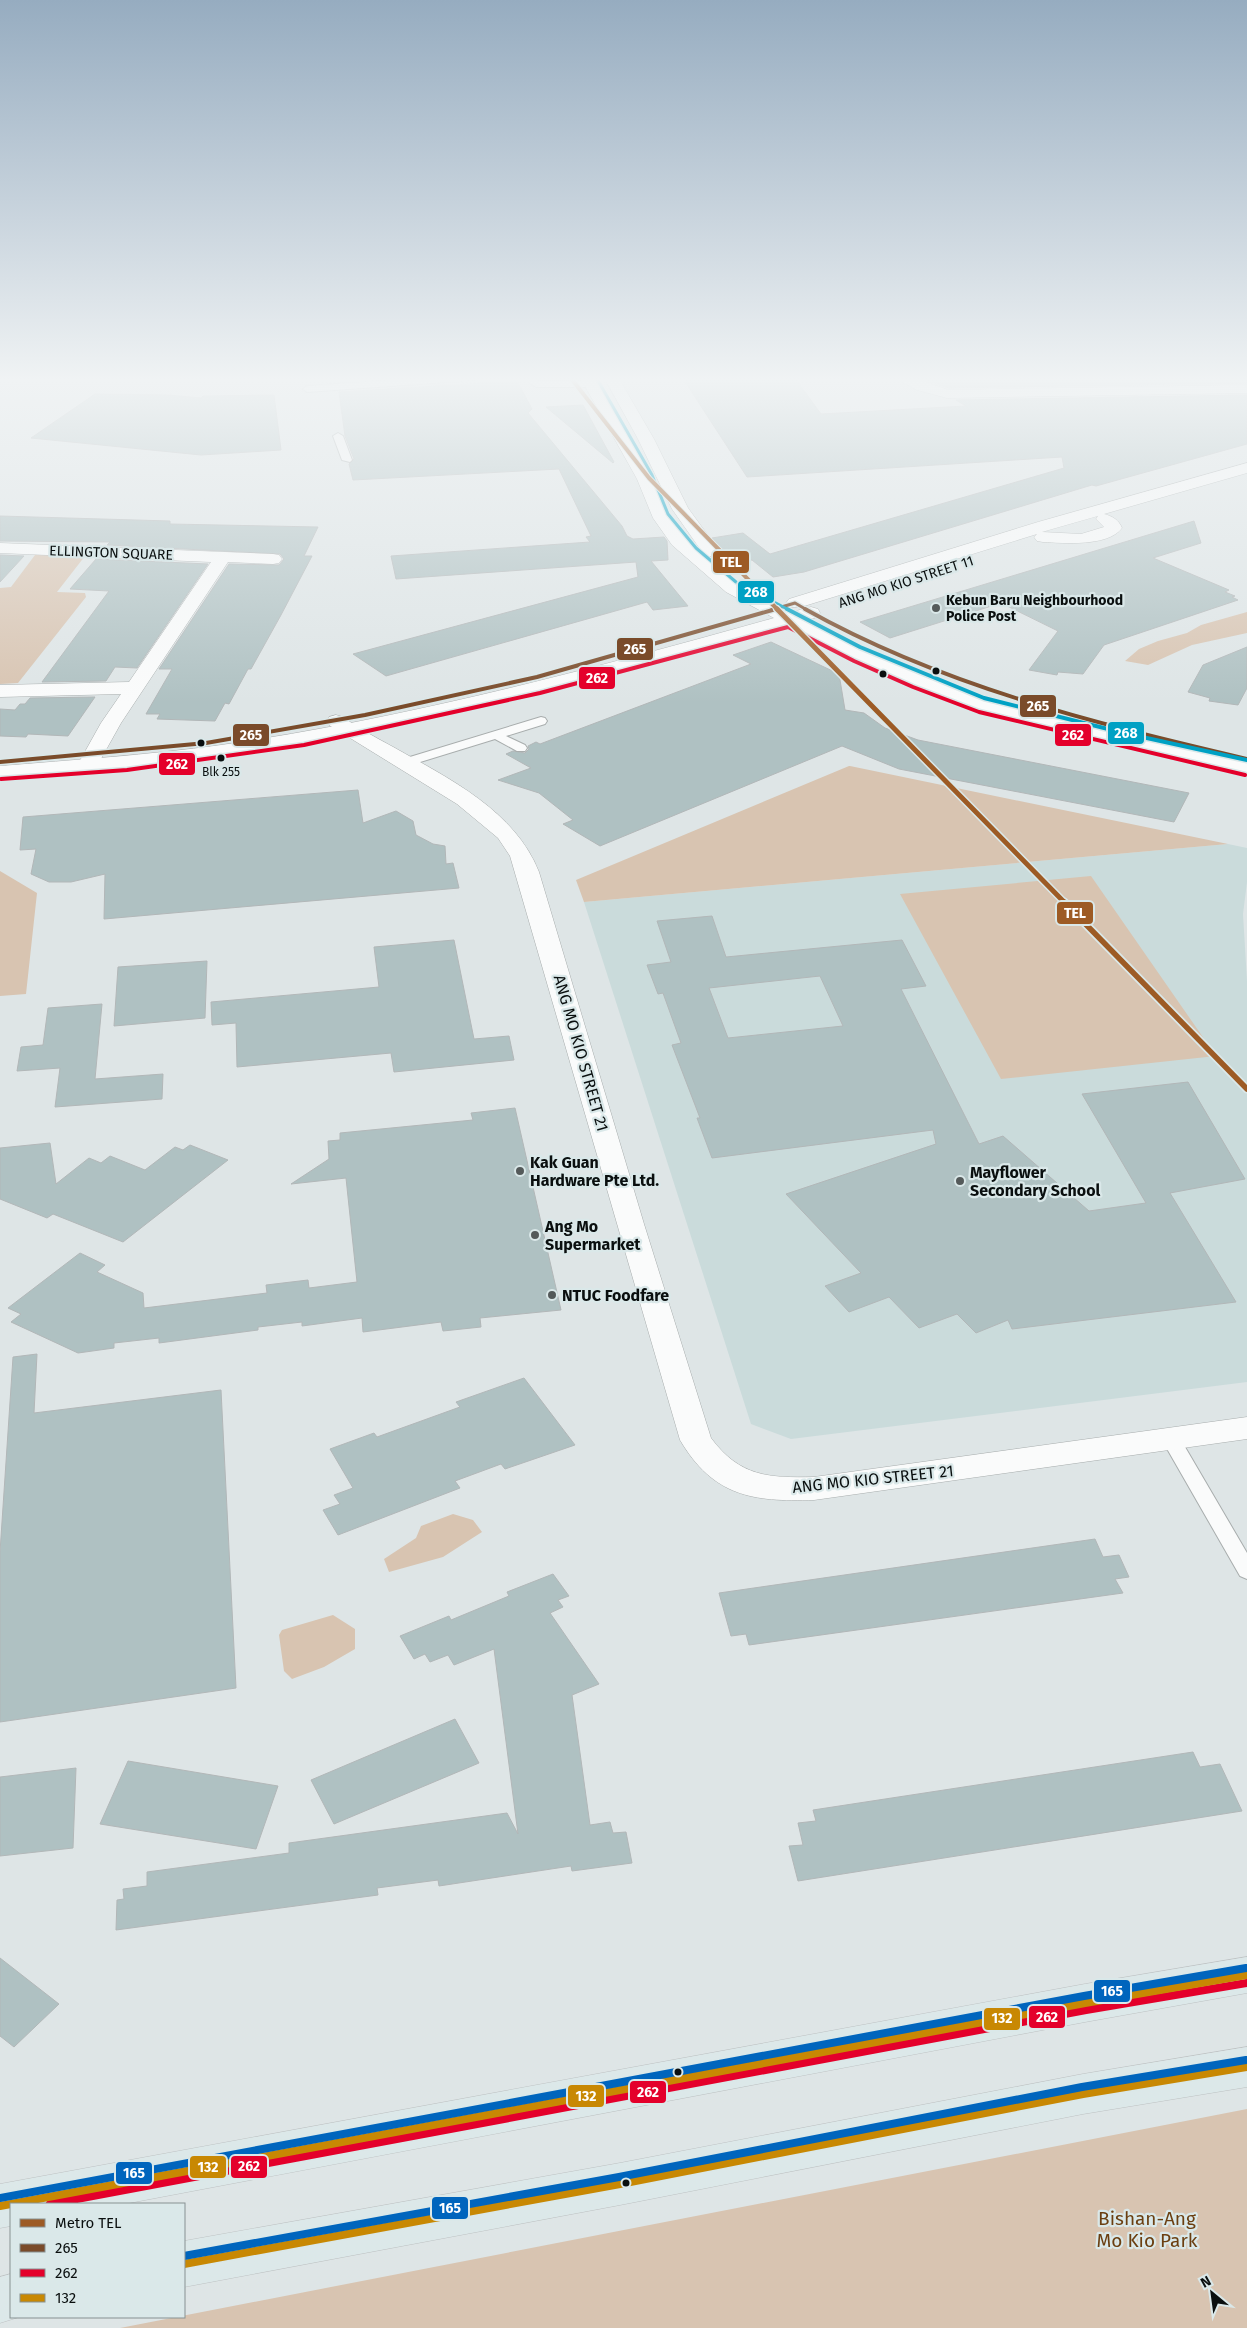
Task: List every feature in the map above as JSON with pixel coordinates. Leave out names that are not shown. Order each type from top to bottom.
[{"type":"main road","points":[[16,2203],[1066,2006],[1247,1975]]},
{"type":"main road","points":[[185,2264],[630,2182],[1083,2094],[1247,2067]]},
{"type":"street","points":[[648,486],[661,518],[678,541],[706,568],[732,588],[792,611],[956,680],[1120,730],[1247,759]]},
{"type":"street","points":[[668,486],[680,509],[702,542],[723,563],[857,654],[916,680],[982,704],[1122,740],[1247,768]]},
{"type":"street","name":"ANG MO KIO STREET 11","points":[[792,611],[1044,526],[1179,486]]},
{"type":"street","name":"ANG MO KIO STREET 11","points":[[0,762],[194,755],[294,739],[341,725],[538,686],[1043,537],[1081,539],[1110,531],[1113,528],[1112,525],[1104,518],[1212,486]]},
{"type":"street","name":"ELLINGTON SQUARE","points":[[0,548],[273,559]]},
{"type":"street","points":[[89,760],[134,688],[223,557]]},
{"type":"street","points":[[0,691],[134,688]]},
{"type":"street","name":"ANG MO KIO STREET 21","points":[[341,725],[468,803],[502,829],[520,851],[528,872],[696,1440],[708,1459],[725,1473],[753,1485],[796,1490],[965,1469],[1247,1428]]},
{"type":"street","name":"ANG MO KIO STREET 11","points":[[0,772],[89,760]]},
{"type":"lane","points":[[404,763],[498,736],[541,721]]},
{"type":"lane","points":[[498,736],[520,748]]},
{"type":"lane","points":[[1171,1440],[1247,1571]]},
{"type":"shaded area","name":"Mayflower Secondary School","points":[[1228,844],[1247,848],[1247,882],[1243,914],[1247,981],[1247,1382],[791,1439],[751,1424],[584,902]]},
{"type":"green space","points":[[35,555],[85,556],[57,592],[85,593],[86,597],[18,683],[0,684],[0,588],[11,587]]},
{"type":"green space","points":[[1247,612],[1247,633],[1192,645],[1148,665],[1125,661],[1139,649],[1158,641],[1187,633],[1201,625]]},
{"type":"green space","points":[[849,766],[1228,844],[584,902],[576,880]]},
{"type":"green space","points":[[0,871],[37,893],[26,994],[0,996]]},
{"type":"green space","points":[[1091,876],[1216,1056],[1001,1079],[900,894]]},
{"type":"green space","points":[[453,1514],[473,1520],[482,1532],[443,1557],[389,1572],[384,1559],[416,1538],[421,1526]]},
{"type":"green space","points":[[333,1615],[355,1629],[355,1649],[324,1667],[292,1679],[284,1671],[279,1635],[282,1630]]},
{"type":"green space","name":"Bishan-Ang Mo Kio Park","points":[[1247,2109],[1247,2328],[120,2328],[171,2318],[185,2318],[185,2315]]},
{"type":"building","points":[[567,486],[588,486],[622,526],[627,536],[633,539],[664,537],[667,541],[668,560],[651,561],[688,606],[653,610],[647,602],[386,676],[353,654],[638,577],[636,562],[396,579],[391,556],[590,542],[586,537],[591,536]]},
{"type":"building","points":[[1004,486],[1090,486],[804,572],[773,577],[752,560],[734,563],[722,553],[712,538],[743,533],[770,554]]},
{"type":"building","points":[[0,516],[170,521],[170,524],[318,527],[304,556],[312,556],[281,615],[251,669],[248,669],[229,704],[225,703],[215,721],[157,719],[160,714],[146,714],[172,669],[159,669],[229,564],[279,565],[284,559],[280,554],[107,545],[110,542],[0,541]]},
{"type":"building","points":[[1194,521],[1201,543],[1153,558],[1229,590],[1225,592],[1235,596],[1232,597],[1238,600],[1104,645],[1083,674],[1058,672],[1057,675],[1029,670],[1058,631],[1001,603],[890,638],[860,622]]},
{"type":"building","points":[[0,555],[24,556],[0,582]]},
{"type":"building","points":[[96,559],[208,564],[137,668],[115,667],[106,681],[42,682],[109,591],[70,589]]},
{"type":"building","points":[[771,642],[839,674],[845,710],[864,713],[885,728],[918,740],[1189,793],[1174,822],[899,769],[842,746],[600,846],[563,824],[573,820],[539,793],[498,780],[531,768],[506,754],[513,751],[525,753],[529,749],[528,746],[536,742],[540,744],[751,664],[733,655]]},
{"type":"building","points":[[1247,647],[1247,688],[1238,705],[1209,701],[1210,698],[1188,692],[1203,665]]},
{"type":"building","points":[[95,697],[68,736],[28,734],[26,737],[0,736],[0,709],[15,710],[20,704],[25,704],[30,698]]},
{"type":"building","points":[[358,790],[363,823],[396,811],[413,821],[416,835],[433,844],[445,846],[446,864],[453,863],[459,888],[104,919],[105,874],[71,882],[49,882],[31,874],[36,849],[20,850],[23,817]]},
{"type":"building","points":[[712,916],[726,957],[902,940],[926,986],[901,989],[979,1144],[1003,1136],[1089,1211],[1146,1203],[1082,1094],[1188,1082],[1245,1179],[1170,1193],[1236,1302],[1012,1329],[1008,1320],[976,1333],[957,1314],[919,1328],[889,1297],[849,1312],[825,1286],[861,1273],[786,1194],[936,1144],[933,1130],[712,1158],[697,1118],[700,1118],[672,1045],[681,1043],[663,993],[658,994],[647,965],[671,962],[657,921]],"holes":[[[820,976],[843,1026],[728,1038],[709,988]]]},
{"type":"building","points":[[454,940],[474,1039],[509,1036],[514,1060],[394,1072],[391,1053],[237,1067],[236,1023],[212,1025],[211,1002],[379,987],[374,947]]},
{"type":"building","points":[[207,961],[205,1018],[114,1026],[118,967]]},
{"type":"building","points":[[102,1004],[95,1079],[163,1074],[162,1099],[55,1107],[60,1068],[17,1071],[21,1047],[43,1045],[48,1008]]},
{"type":"building","points":[[515,1108],[561,1310],[480,1318],[481,1327],[443,1331],[441,1322],[363,1332],[362,1318],[302,1326],[302,1322],[258,1327],[258,1330],[159,1343],[159,1338],[114,1343],[114,1348],[78,1353],[11,1322],[21,1314],[8,1308],[80,1253],[105,1265],[97,1272],[143,1293],[144,1308],[267,1293],[266,1285],[308,1280],[309,1288],[357,1282],[346,1178],[291,1184],[329,1159],[328,1141],[340,1140],[340,1133],[473,1120],[471,1113]]},
{"type":"building","points":[[50,1143],[56,1184],[89,1158],[101,1163],[110,1156],[145,1170],[175,1147],[183,1150],[190,1145],[228,1160],[123,1242],[53,1214],[47,1218],[0,1199],[0,1148]]},
{"type":"building","points":[[37,1354],[34,1413],[221,1390],[236,1688],[0,1722],[0,1552],[13,1357]]},
{"type":"building","points":[[524,1378],[575,1445],[505,1469],[501,1464],[455,1481],[460,1488],[338,1535],[323,1510],[340,1504],[334,1495],[353,1488],[330,1449],[374,1433],[377,1437],[460,1407],[456,1402]]},
{"type":"building","points":[[1095,1539],[1103,1557],[1119,1555],[1129,1577],[1115,1579],[1123,1593],[749,1645],[746,1634],[731,1636],[719,1593]]},
{"type":"building","points":[[553,1574],[569,1596],[558,1600],[563,1607],[550,1613],[599,1684],[572,1695],[590,1825],[610,1822],[613,1833],[626,1832],[632,1863],[572,1871],[571,1866],[439,1886],[438,1880],[377,1888],[378,1895],[116,1930],[117,1900],[124,1899],[123,1889],[147,1886],[147,1872],[289,1853],[289,1843],[507,1813],[518,1834],[494,1649],[454,1665],[448,1655],[430,1662],[425,1654],[414,1659],[400,1636],[449,1616],[451,1620],[509,1596],[507,1592]]},
{"type":"building","points":[[455,1719],[479,1763],[334,1824],[311,1780]]},
{"type":"building","points":[[1193,1752],[1200,1767],[1220,1764],[1242,1811],[798,1881],[789,1846],[803,1845],[798,1823],[816,1821],[813,1810]]},
{"type":"building","points":[[128,1761],[278,1786],[256,1849],[100,1824]]},
{"type":"building","points":[[76,1768],[73,1848],[0,1856],[0,1777]]},
{"type":"building","points":[[0,1958],[59,2004],[14,2047],[0,2036]]},
{"type":"metro line","name":"TEL","points":[[656,486],[1247,1089]]},
{"type":"transit line","name":"268","points":[[656,486],[668,514],[696,548],[736,582],[860,647],[919,673],[984,698],[1124,733],[1247,760]]},
{"type":"transit line","name":"265","points":[[0,762],[206,743],[365,715],[537,677],[795,603],[889,652],[987,690],[1116,728],[1247,759]]},
{"type":"transit line","name":"262","points":[[1,779],[127,770],[195,762],[304,745],[540,693],[788,627],[854,661],[913,687],[979,712],[1120,747],[1245,775]]},
{"type":"transit line","name":"165","points":[[0,2198],[1084,1996],[1246,1968]]},
{"type":"transit line","name":"132","points":[[16,2203],[1085,2003],[1247,1975]]},
{"type":"transit line","name":"262","points":[[55,2203],[1086,2010],[1247,1983]]},
{"type":"transit line","name":"165","points":[[185,2256],[619,2177],[1082,2087],[1246,2060]]},
{"type":"transit line","name":"132","points":[[185,2264],[620,2184],[1083,2094],[1247,2067]]},
{"type":"transit line","name":"132","points":[[0,2206],[10,2204]]},
{"type":"place","name":"Kebun Baru Neighbourhood Police Post","points":[[936,608]]},
{"type":"place","name":"Blk 255","points":[[221,758]]},
{"type":"place","name":"Kak Guan Hardware Pte Ltd.","points":[[520,1171]]},
{"type":"place","name":"Mayflower Secondary School","points":[[960,1181]]},
{"type":"place","name":"Ang Mo Supermarket","points":[[535,1235]]},
{"type":"place","name":"NTUC Foodfare","points":[[552,1295]]}]
